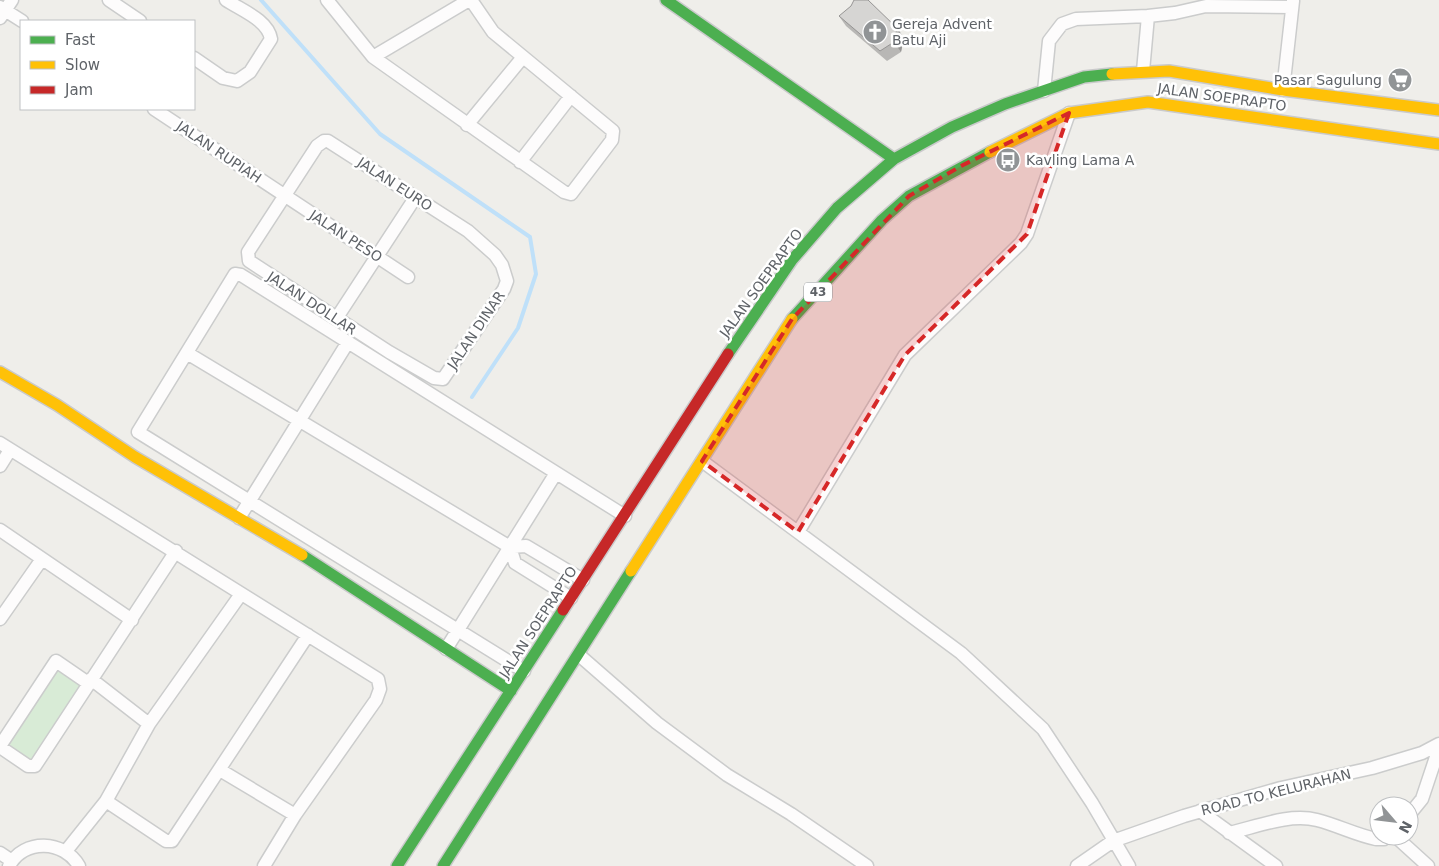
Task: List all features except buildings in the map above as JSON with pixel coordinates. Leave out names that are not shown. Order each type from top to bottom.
[{"type":"main road","points":[[666,0],[894,159]]},
{"type":"main road","name":"JALAN SOEPRAPTO","points":[[397,866],[756,311],[792,260],[837,208],[894,159],[952,127],[1005,104],[1044,90],[1084,77],[1143,71],[1168,71],[1283,90],[1439,110]]},
{"type":"main road","name":"JALAN SOEPRAPTO","points":[[443,866],[792,319],[882,220],[909,196],[963,164],[1069,113],[1148,102],[1439,144]]},
{"type":"main road","points":[[0,372],[57,405],[135,457],[302,556],[511,691]]},
{"type":"street","points":[[109,0],[139,20]]},
{"type":"street","points":[[195,59],[223,78],[237,80],[250,72],[271,39],[270,31],[260,22],[226,0]]},
{"type":"street","points":[[331,1],[373,57],[564,192],[574,192],[612,140],[614,134],[493,32],[470,0],[373,57]]},
{"type":"street","points":[[1044,90],[1050,41],[1062,24],[1076,18],[1148,16],[1175,13],[1206,6],[1293,4],[1283,90]]},
{"type":"street","points":[[4,9],[20,20]]},
{"type":"street","points":[[1143,71],[1148,16]]},
{"type":"street","points":[[467,125],[523,57]]},
{"type":"street","points":[[520,162],[571,96]]},
{"type":"street","name":"JALAN RUPIAH","points":[[156,110],[284,195]]},
{"type":"street","points":[[798,532],[905,356],[982,282],[1027,234],[1069,113]]},
{"type":"street","name":"JALAN EURO","points":[[284,195],[317,146],[328,141],[468,231],[495,255],[506,273],[507,282]]},
{"type":"street","name":"JALAN PESO","points":[[284,195],[408,277]]},
{"type":"street","name":"JALAN DOLLAR","points":[[284,195],[248,252],[248,261],[336,319],[434,378],[444,379]]},
{"type":"street","points":[[336,319],[415,198]]},
{"type":"street","points":[[524,671],[138,432],[235,274],[241,275],[624,516]]},
{"type":"street","name":"JALAN DINAR","points":[[444,379],[502,294],[507,282]]},
{"type":"street","points":[[240,518],[348,342]]},
{"type":"street","points":[[187,353],[510,547],[526,546],[583,580]]},
{"type":"street","points":[[0,466],[5,446],[176,551],[241,594],[378,679],[380,689],[376,700],[295,815],[264,866]]},
{"type":"street","points":[[702,461],[961,654],[1043,730],[1092,803],[1129,866]]},
{"type":"street","points":[[446,649],[556,473]]},
{"type":"street","points":[[0,530],[132,620]]},
{"type":"street","points":[[510,547],[515,563],[571,598]]},
{"type":"street","points":[[149,724],[89,681],[56,661],[0,746],[28,766],[35,766],[89,681],[132,620],[176,551]]},
{"type":"street","points":[[0,619],[42,559]]},
{"type":"street","points":[[66,851],[106,801],[149,724],[241,594]]},
{"type":"street","points":[[106,801],[170,842],[220,770],[308,635]]},
{"type":"street","points":[[579,655],[657,723],[727,776],[791,814],[867,866]]},
{"type":"street","name":"ROAD TO KELURAHAN","points":[[1077,866],[1113,841],[1200,811],[1282,788],[1372,768],[1422,753],[1439,744]]},
{"type":"street","points":[[1419,803],[1422,799],[1439,748]]},
{"type":"street","points":[[220,770],[295,815]]},
{"type":"street","points":[[1200,811],[1276,866]]},
{"type":"street","points":[[1229,833],[1293,818],[1304,818],[1317,820],[1369,837]]},
{"type":"street","points":[[0,853],[11,864],[23,851],[37,845],[52,845],[66,851],[79,866]]},
{"type":"street","points":[[1406,846],[1428,866]]},
{"type":"highlighted area","points":[[1069,113],[1027,234],[905,355],[798,532],[702,461],[792,319],[909,196],[963,165]]},
{"type":"green space","points":[[57,661],[87,683],[33,766],[0,746]]},
{"type":"waterway","points":[[261,0],[380,134],[530,237],[536,274],[518,328],[472,397]]},
{"type":"traffic: fast","points":[[666,0],[894,159]]},
{"type":"traffic: fast","points":[[728,354],[792,260],[837,208],[894,159],[952,127],[1005,104],[1084,77],[1112,74]]},
{"type":"traffic: fast","points":[[792,319],[882,220],[909,196],[990,152]]},
{"type":"traffic: fast","points":[[302,555],[511,691]]},
{"type":"traffic: fast","points":[[443,866],[631,571]]},
{"type":"traffic: fast","points":[[397,866],[563,610]]},
{"type":"traffic: slow","points":[[1112,74],[1169,71],[1283,90],[1439,110]]},
{"type":"traffic: slow","points":[[990,152],[1069,113],[1148,102],[1439,144]]},
{"type":"traffic: slow","points":[[631,571],[792,319]]},
{"type":"traffic: slow","points":[[0,372],[57,405],[135,457],[302,555]]},
{"type":"traffic: jam","points":[[563,610],[728,354]]},
{"type":"place","name":"Gereja Advent Batu Aji","points":[[875,32]]},
{"type":"place","name":"Pasar Sagulung","points":[[1400,80]]},
{"type":"place","name":"Kavling Lama A","points":[[1008,160]]}]
